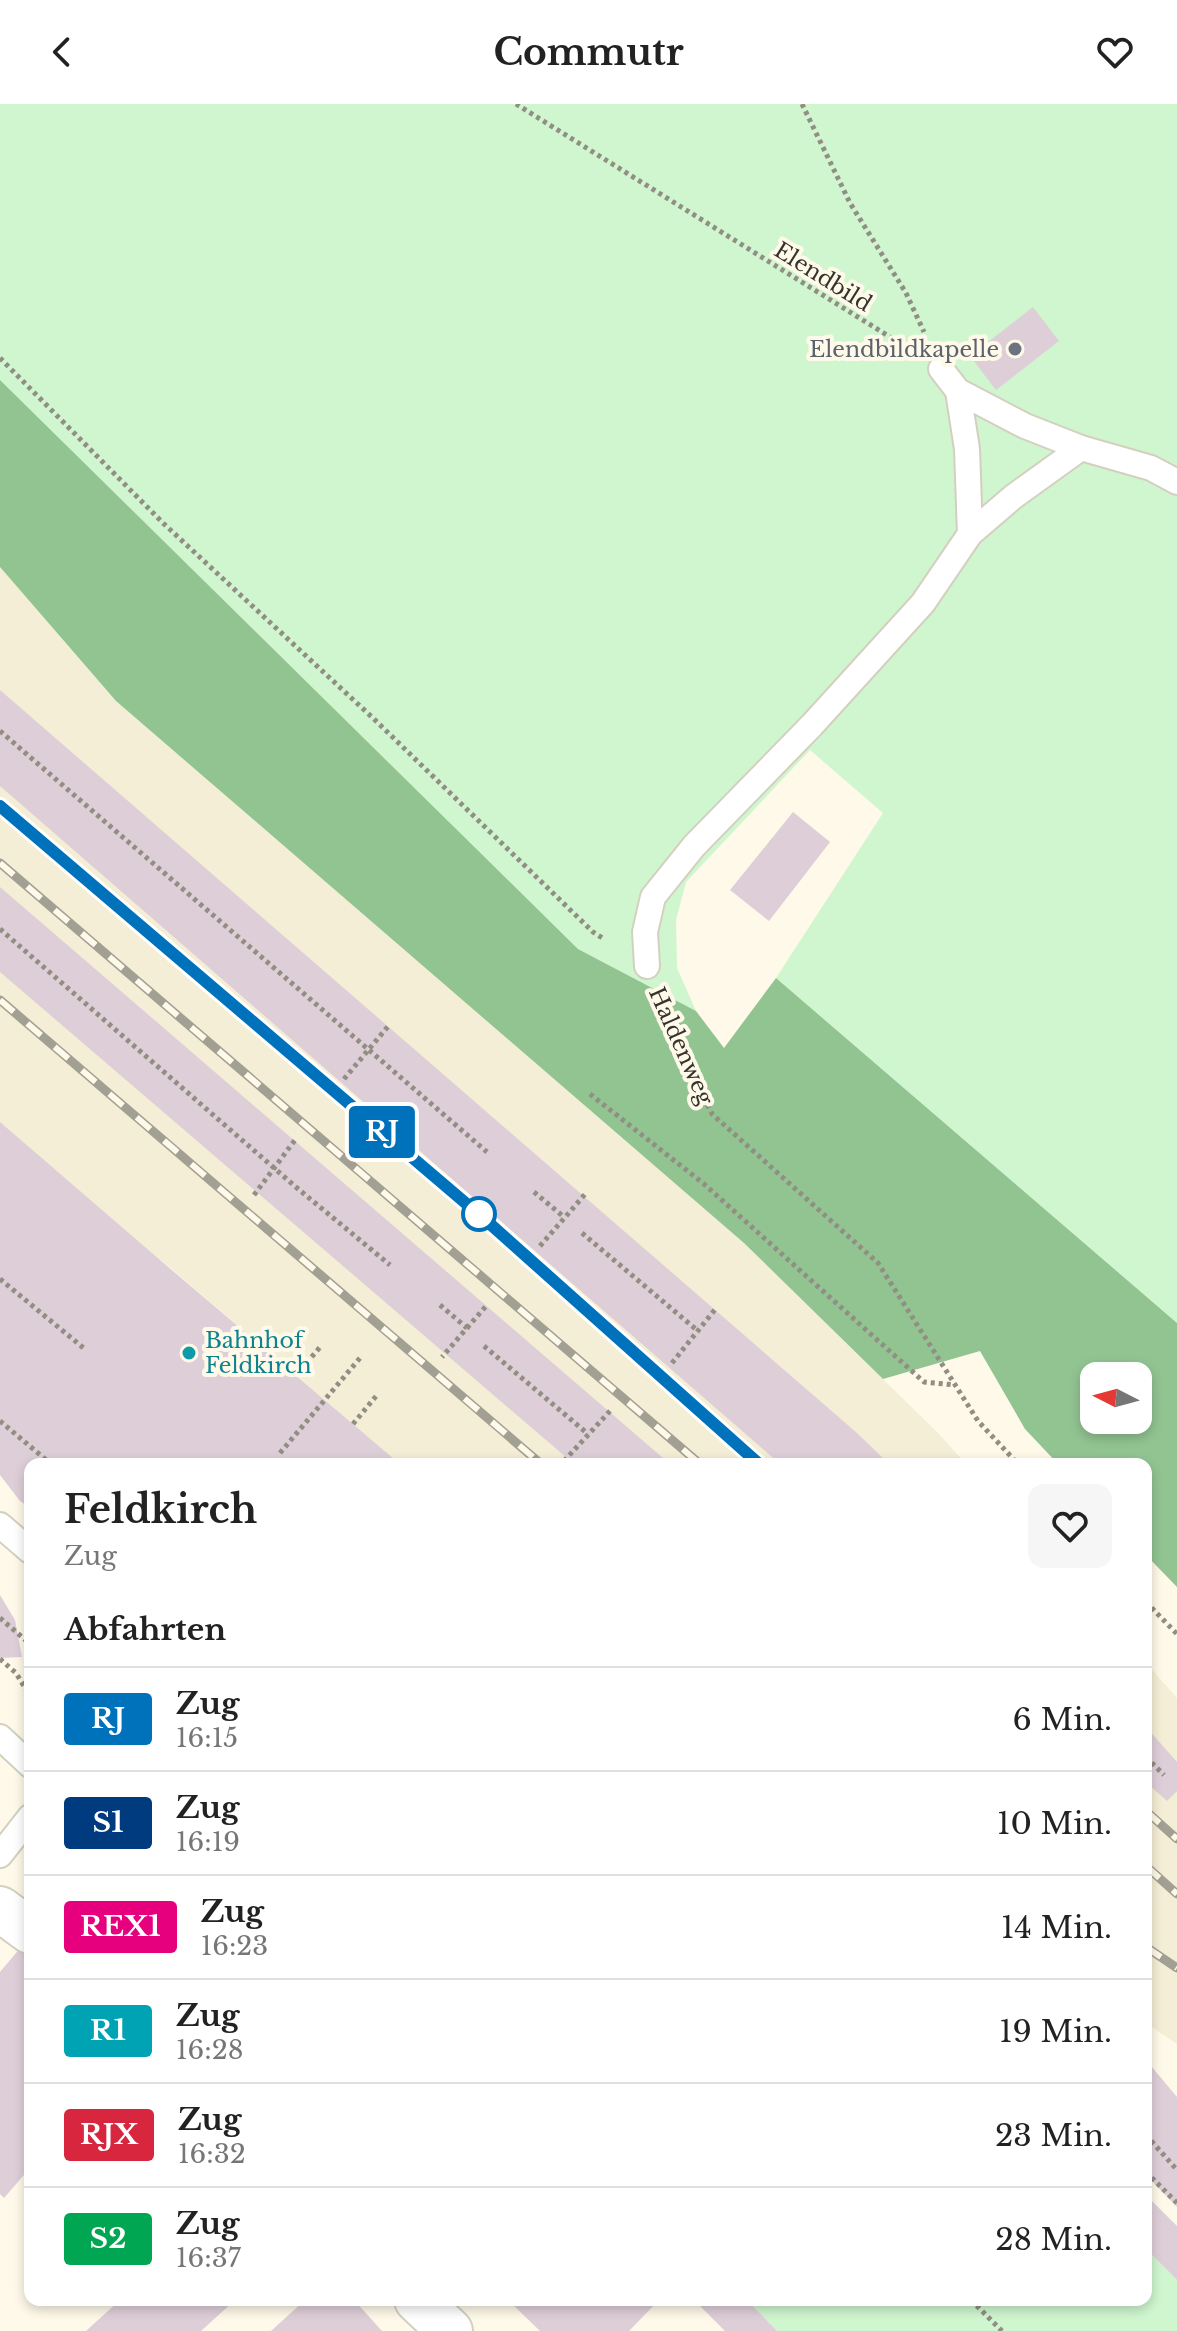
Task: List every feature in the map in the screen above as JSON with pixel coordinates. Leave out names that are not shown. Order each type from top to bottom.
[{"type":"street","points":[[0,1909],[24,1927]]},
{"type":"street","points":[[423,2306],[450,2331]]},
{"type":"lane","points":[[941,369],[958,391],[1025,426],[1081,448],[1151,468],[1177,482]]},
{"type":"lane","points":[[958,391],[967,449],[970,534]]},
{"type":"lane","name":"Haldenweg","points":[[647,966],[645,932],[653,897],[694,846],[812,725],[923,603],[970,534],[1013,497],[1081,448]]},
{"type":"lane","points":[[0,1525],[24,1546]]},
{"type":"lane","points":[[0,1737],[24,1759]]},
{"type":"lane","points":[[0,1855],[24,1825]]},
{"type":"path","name":"Elendbild","points":[[516,104],[941,369]]},
{"type":"path","name":"Elendbild","points":[[802,104],[850,203],[906,293],[941,369]]},
{"type":"path","points":[[0,358],[163,523],[374,719],[593,932],[647,966]]},
{"type":"path","points":[[0,731],[487,1152]]},
{"type":"path","points":[[0,929],[390,1265]]},
{"type":"path","name":"Haldenweg","points":[[647,966],[655,999],[712,1114],[878,1263],[978,1421],[1012,1458]]},
{"type":"path","points":[[344,1079],[390,1024]]},
{"type":"path","points":[[590,1094],[704,1184],[924,1382],[956,1385]]},
{"type":"path","points":[[254,1195],[295,1140]]},
{"type":"path","points":[[534,1192],[564,1217]]},
{"type":"path","points":[[540,1246],[587,1192]]},
{"type":"path","points":[[582,1233],[698,1331]]},
{"type":"path","points":[[0,1279],[86,1350]]},
{"type":"path","points":[[440,1305],[467,1328]]},
{"type":"path","points":[[442,1357],[487,1305]]},
{"type":"path","points":[[672,1363],[717,1307]]},
{"type":"path","points":[[296,1375],[321,1346]]},
{"type":"path","points":[[484,1346],[588,1434]]},
{"type":"path","points":[[280,1453],[360,1358]]},
{"type":"path","points":[[353,1424],[377,1395]]},
{"type":"path","points":[[567,1458],[610,1411]]},
{"type":"path","points":[[0,1421],[44,1458]]},
{"type":"path","points":[[1152,1608],[1177,1634]]},
{"type":"path","points":[[0,1618],[24,1639]]},
{"type":"path","points":[[0,1659],[16,1673],[24,1686]]},
{"type":"path","points":[[1152,1763],[1164,1775]]},
{"type":"path","points":[[1152,2142],[1177,2170]]},
{"type":"path","points":[[1152,2178],[1177,2203]]},
{"type":"path","points":[[977,2306],[1002,2331]]},
{"type":"shaded area","points":[[0,567],[116,701],[744,1243],[961,1458],[393,1458],[161,1260],[0,1260]]},
{"type":"shaded area","points":[[1152,1670],[1177,1698],[1177,2044],[1152,2027]]},
{"type":"green space","points":[[0,104],[1177,104],[1177,1323],[776,978],[883,813],[810,750],[686,882],[676,920],[677,968],[696,1011],[578,949],[0,380]]},
{"type":"green space","points":[[0,380],[578,949],[696,1011],[724,1048],[776,978],[1177,1323],[1177,1587],[1152,1561],[1152,1458],[1052,1458],[1025,1429],[980,1351],[883,1379],[744,1243],[116,701],[0,567]]},
{"type":"green space","points":[[1152,2255],[1177,2280],[1177,2331],[777,2331],[753,2306],[1152,2306]]},
{"type":"building","name":"Elendbildkapelle","points":[[1033,307],[1059,341],[996,390],[970,356]]},
{"type":"building","points":[[0,690],[883,1458],[773,1458],[0,786]]},
{"type":"building","points":[[793,812],[830,842],[769,921],[730,890]]},
{"type":"building","points":[[0,887],[663,1458],[567,1458],[0,972]]},
{"type":"building","points":[[0,1122],[393,1458],[24,1458],[24,1504],[0,1475]]},
{"type":"building","points":[[0,1595],[15,1620],[22,1657],[0,1658]]},
{"type":"building","points":[[1152,1734],[1177,1762],[1177,1791],[1167,1801],[1152,1787]]},
{"type":"building","points":[[24,1944],[24,2175],[4,2198],[0,2194],[0,1972]]},
{"type":"building","points":[[1152,2067],[1177,2097],[1177,2207],[1152,2181]]},
{"type":"building","points":[[1152,2201],[1177,2226],[1177,2280],[1152,2255]]},
{"type":"building","points":[[113,2306],[228,2306],[201,2331],[86,2331]]},
{"type":"building","points":[[298,2306],[359,2306],[382,2331],[271,2331]]},
{"type":"building","points":[[514,2306],[653,2306],[629,2331],[540,2331]]},
{"type":"building","points":[[700,2306],[753,2306],[777,2331],[725,2331]]},
{"type":"railway","points":[[0,806],[489,1223],[752,1458]]},
{"type":"railway","points":[[0,863],[693,1458]]},
{"type":"railway","points":[[0,1000],[534,1458]]},
{"type":"railway","points":[[1152,1816],[1177,1839]]},
{"type":"railway","points":[[1152,1871],[1177,1894]]},
{"type":"railway","points":[[1152,1951],[1177,1968]]},
{"type":"train","name":"RJ","points":[[0,806],[489,1223],[752,1458]]},
{"type":"place","name":"Elendbildkapelle","points":[[1015,349]]},
{"type":"place","name":"Bahnhof Feldkirch","points":[[189,1353]]}]
